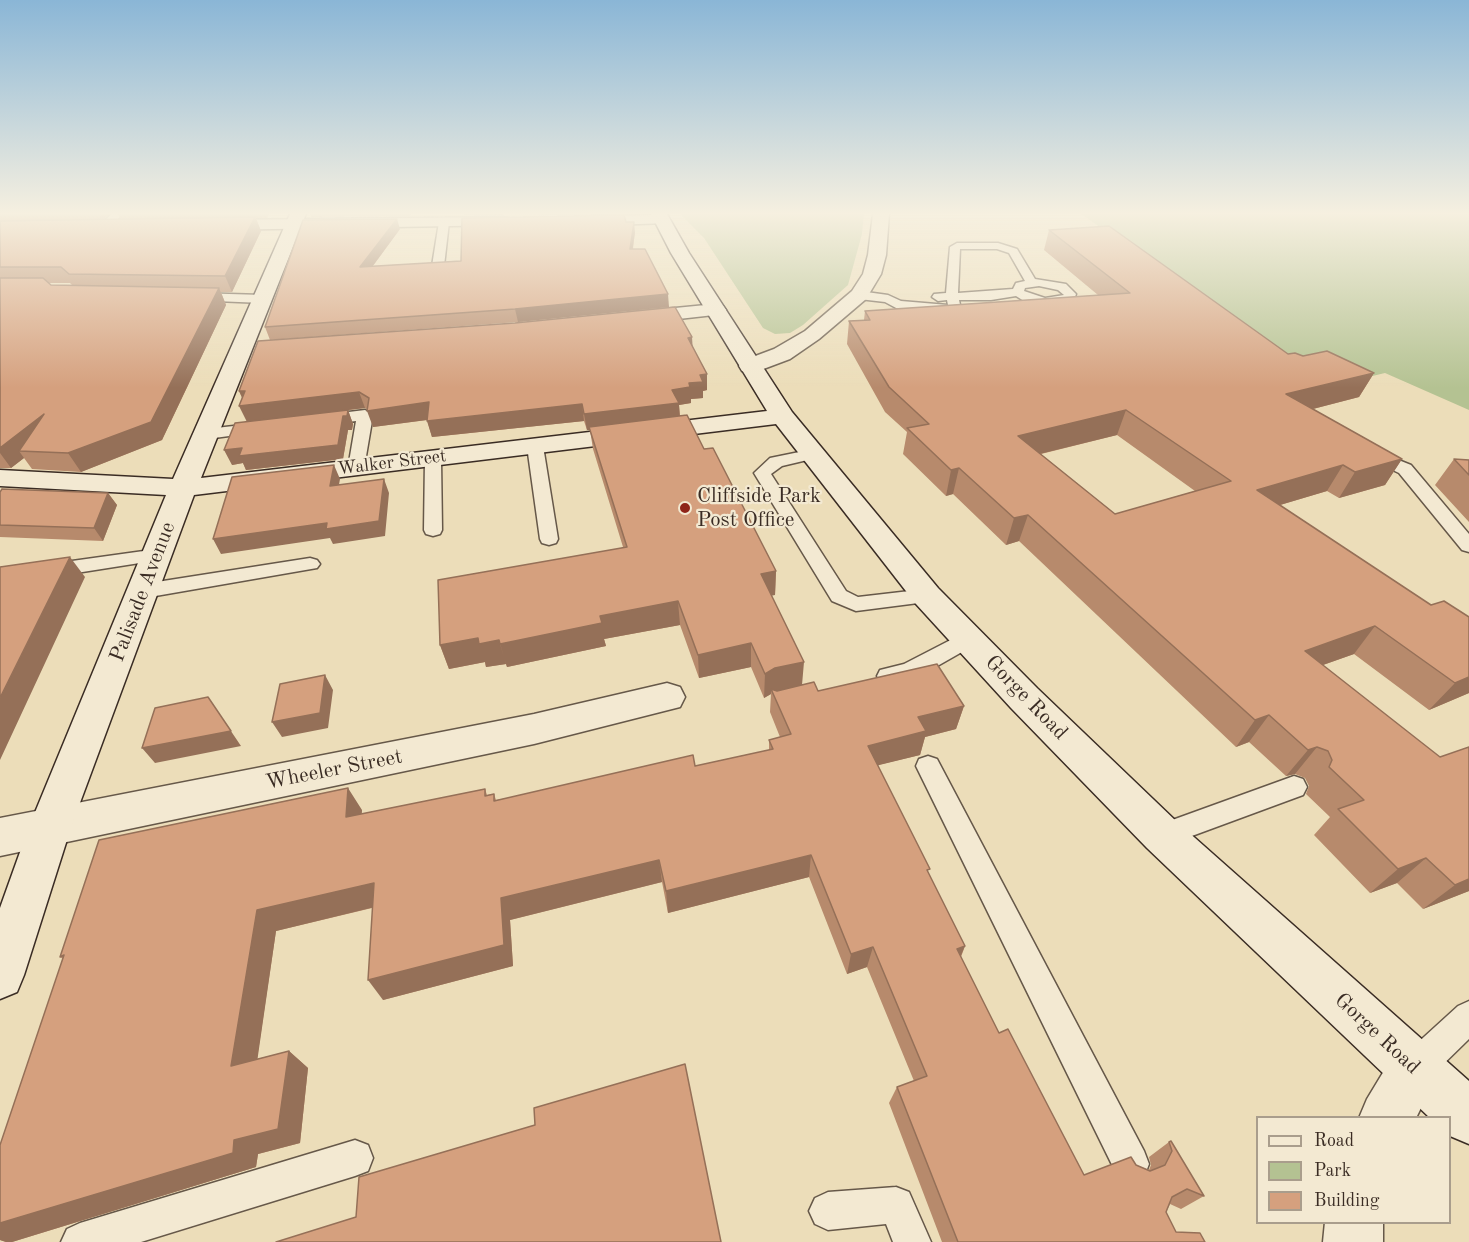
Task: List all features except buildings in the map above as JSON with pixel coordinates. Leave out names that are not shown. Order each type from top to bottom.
[{"type":"street","name":"Palisade Avenue","points":[[0,975],[50,827],[183,488],[207,434],[255,349],[263,298],[274,272]]},
{"type":"street","name":"Gorge Road","points":[[694,272],[783,416],[927,596],[1024,698],[1162,835],[1414,1069],[1469,1117]]},
{"type":"street","points":[[750,366],[782,354],[812,335],[859,295],[873,272]]},
{"type":"street","points":[[611,320],[716,310]]},
{"type":"street","name":"Walker Street","points":[[0,478],[183,488],[783,416]]},
{"type":"street","name":"Wheeler Street","points":[[0,837],[534,729],[666,698]]},
{"type":"street","points":[[1387,1116],[1414,1069]]},
{"type":"street","points":[[1353,1242],[1354,1224]]},
{"type":"lane","points":[[954,272],[954,303]]},
{"type":"lane","points":[[1025,272],[1031,282]]},
{"type":"lane","points":[[859,295],[888,299],[898,305],[954,303],[1012,306],[1036,301],[1067,300],[1070,294],[1055,285],[1031,282],[1020,286],[1018,292]]},
{"type":"lane","points":[[954,303],[1018,292],[1036,301]]},
{"type":"lane","points":[[179,297],[263,298]]},
{"type":"lane","points":[[309,422],[365,415],[356,468]]},
{"type":"lane","points":[[207,434],[275,426]]},
{"type":"lane","points":[[1350,445],[1405,469],[1469,546]]},
{"type":"lane","points":[[535,446],[549,539]]},
{"type":"lane","points":[[814,454],[776,462],[762,473],[839,596],[856,604],[927,596]]},
{"type":"lane","points":[[433,459],[433,530]]},
{"type":"lane","points":[[0,578],[158,555]]},
{"type":"lane","points":[[144,591],[310,564]]},
{"type":"lane","points":[[865,682],[910,671],[968,639]]},
{"type":"lane","points":[[928,766],[1131,1164]]},
{"type":"lane","points":[[1162,835],[1294,787]]},
{"type":"lane","points":[[1414,1069],[1469,1017]]},
{"type":"lane","points":[[80,1242],[355,1158]]},
{"type":"lane","points":[[828,1211],[896,1205],[912,1242]]},
{"type":"green space","points":[[726,272],[852,272],[848,285],[803,325],[790,333],[775,334],[763,328]]},
{"type":"green space","points":[[1164,272],[1469,272],[1469,410],[1385,373],[1360,379],[1301,367]]},
{"type":"place","name":"Cliffside Park Post Office","points":[[685,508]]}]
